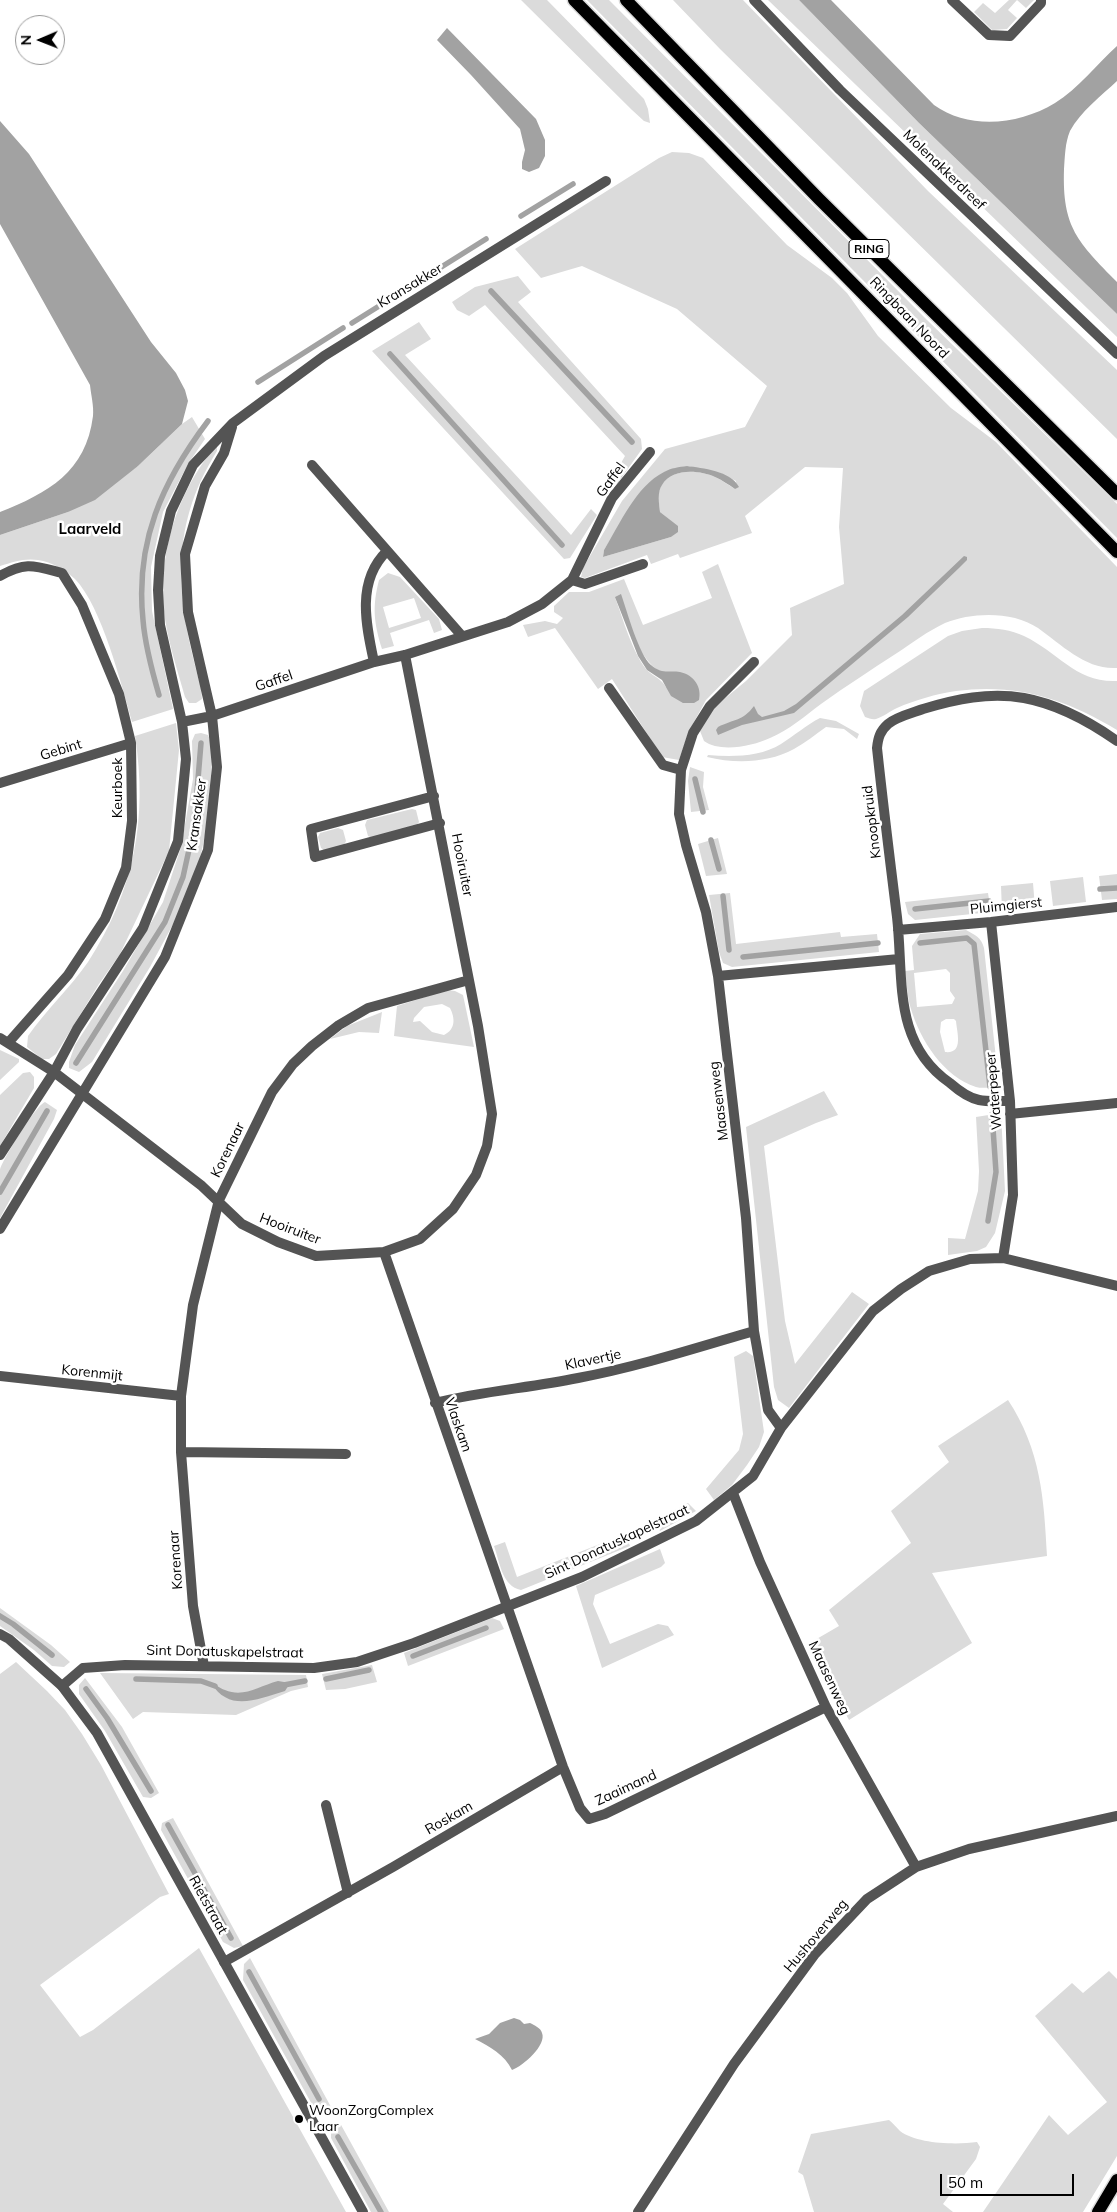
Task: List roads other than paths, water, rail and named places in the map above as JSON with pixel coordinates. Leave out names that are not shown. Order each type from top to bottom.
[{"type":"main road","name":"Ringbaan Noord","points":[[574,0],[1117,552]]},
{"type":"main road","name":"Ringbaan Noord","points":[[626,0],[819,199],[1117,494]]},
{"type":"main road","points":[[1098,2212],[1117,2180]]},
{"type":"street","points":[[952,0],[989,36],[1010,36],[1041,3],[1041,0]]},
{"type":"street","name":"Molenakkerdreef","points":[[755,1],[840,90],[1117,354]]},
{"type":"street","name":"Kransakker","points":[[0,1155],[54,1072],[77,1029],[143,928],[178,841],[186,759],[182,722],[160,626],[158,590],[160,556],[171,511],[193,465],[233,423],[324,356],[606,181]]},
{"type":"street","name":"Kransakker","points":[[0,1229],[165,957],[208,850],[217,767],[212,716],[188,612],[185,554],[205,486],[224,453],[233,423]]},
{"type":"street","name":"Gaffel","points":[[182,722],[212,716],[374,662],[405,655],[508,622],[542,604],[572,580],[612,498],[650,452]]},
{"type":"street","points":[[312,465],[462,636]]},
{"type":"street","points":[[374,662],[365,618],[365,603],[371,572],[386,551]]},
{"type":"street","points":[[572,580],[585,584],[643,564]]},
{"type":"street","name":"Keurboek","points":[[0,576],[11,570],[29,565],[62,573],[82,605],[118,694],[131,743],[132,820],[126,868],[105,919],[68,975],[4,1041],[54,1072],[81,1093]]},
{"type":"street","name":"Hooiruiter","points":[[81,1093],[219,1200],[242,1224],[278,1242],[316,1256],[384,1252],[420,1238],[453,1209],[476,1175],[487,1146],[492,1114],[470,980],[405,655]]},
{"type":"street","name":"Maasenweg","points":[[754,662],[710,706],[693,733],[681,770],[679,814],[686,846],[706,912],[718,976],[746,1218],[754,1331],[768,1410],[781,1428]]},
{"type":"street","points":[[609,688],[663,765],[681,770]]},
{"type":"street","name":"Knoopkruid","points":[[1010,1101],[979,1100],[960,1091],[935,1073],[916,1046],[907,1022],[904,1012],[898,930],[877,748],[882,731],[889,723],[912,712],[948,702],[994,695],[1025,698],[1057,708],[1092,723],[1117,741]]},
{"type":"street","name":"Gebint","points":[[0,783],[131,743]]},
{"type":"street","name":"Hooiruiter","points":[[434,796],[311,829],[315,857],[440,823]]},
{"type":"street","name":"Pluimgierst","points":[[898,930],[991,922],[1117,907]]},
{"type":"street","name":"Waterpeper","points":[[991,922],[1010,1101],[1013,1195],[1002,1258]]},
{"type":"street","points":[[718,976],[899,960]]},
{"type":"street","name":"Korenaar","points":[[204,1666],[193,1606],[181,1452],[181,1396],[193,1305],[219,1200],[272,1092],[293,1064],[312,1046],[339,1025],[368,1008],[470,980]]},
{"type":"street","points":[[1010,1114],[1117,1103]]},
{"type":"street","name":"Vlaskam","points":[[384,1252],[507,1606]]},
{"type":"street","name":"Sint Donatuskapelstraat","points":[[62,1686],[83,1668],[95,1666],[125,1664],[314,1668],[357,1662],[414,1643],[582,1577],[696,1521],[734,1493],[753,1476],[781,1428],[872,1311],[929,1271],[970,1259],[1002,1258],[1117,1286]]},
{"type":"street","name":"Klavertje","points":[[435,1403],[470,1394],[524,1388],[637,1365],[754,1331]]},
{"type":"street","name":"Korenmijt","points":[[0,1376],[181,1396]]},
{"type":"street","points":[[181,1452],[346,1454]]},
{"type":"street","name":"Maasenweg","points":[[734,1493],[760,1562],[826,1707],[916,1867]]},
{"type":"street","name":"Zaaimand","points":[[507,1606],[563,1767],[580,1808],[588,1819],[604,1814],[826,1707]]},
{"type":"street","name":"Rietstraat","points":[[0,1634],[9,1639],[62,1686],[97,1734],[362,2212]]},
{"type":"street","name":"Roskam","points":[[224,1962],[348,1893],[563,1767]]},
{"type":"street","points":[[326,1805],[348,1893]]},
{"type":"street","name":"Hushoverweg","points":[[638,2212],[734,2064],[816,1954],[867,1899],[916,1867],[969,1849],[1117,1816]]},
{"type":"waterway","points":[[521,216],[573,184]]},
{"type":"waterway","points":[[352,323],[486,239]]},
{"type":"waterway","points":[[491,291],[632,442]]},
{"type":"waterway","points":[[258,382],[343,328]]},
{"type":"waterway","points":[[390,354],[562,545]]},
{"type":"waterway","points":[[159,695],[149,658],[144,629],[143,565],[155,514],[165,490],[177,467],[208,421]]},
{"type":"waterway","points":[[76,1063],[165,922],[183,877],[194,827],[201,743]]},
{"type":"waterway","points":[[695,779],[703,812]]},
{"type":"waterway","points":[[711,840],[719,869]]},
{"type":"waterway","points":[[1100,889],[1117,888]]},
{"type":"waterway","points":[[723,896],[729,950]]},
{"type":"waterway","points":[[915,909],[989,901]]},
{"type":"waterway","points":[[920,943],[967,938],[974,944],[990,1087]]},
{"type":"waterway","points":[[743,957],[878,943]]},
{"type":"waterway","points":[[0,1192],[47,1111]]},
{"type":"waterway","points":[[988,1221],[996,1172],[992,1114]]},
{"type":"waterway","points":[[0,1616],[52,1655]]},
{"type":"waterway","points":[[413,1656],[486,1628]]},
{"type":"waterway","points":[[326,1679],[369,1670]]},
{"type":"waterway","points":[[136,1679],[201,1681],[215,1686]]},
{"type":"waterway","points":[[284,1685],[305,1681]]},
{"type":"waterway","points":[[86,1689],[107,1718],[151,1791]]},
{"type":"waterway","points":[[168,1825],[231,1938]]},
{"type":"waterway","points":[[249,1972],[319,2099]]},
{"type":"waterway","points":[[338,2137],[381,2212]]},
{"type":"place","name":"WoonZorgComplex Laar","points":[[299,2119]]},
{"type":"district","name":"Laarveld","points":[[90,529]]}]
